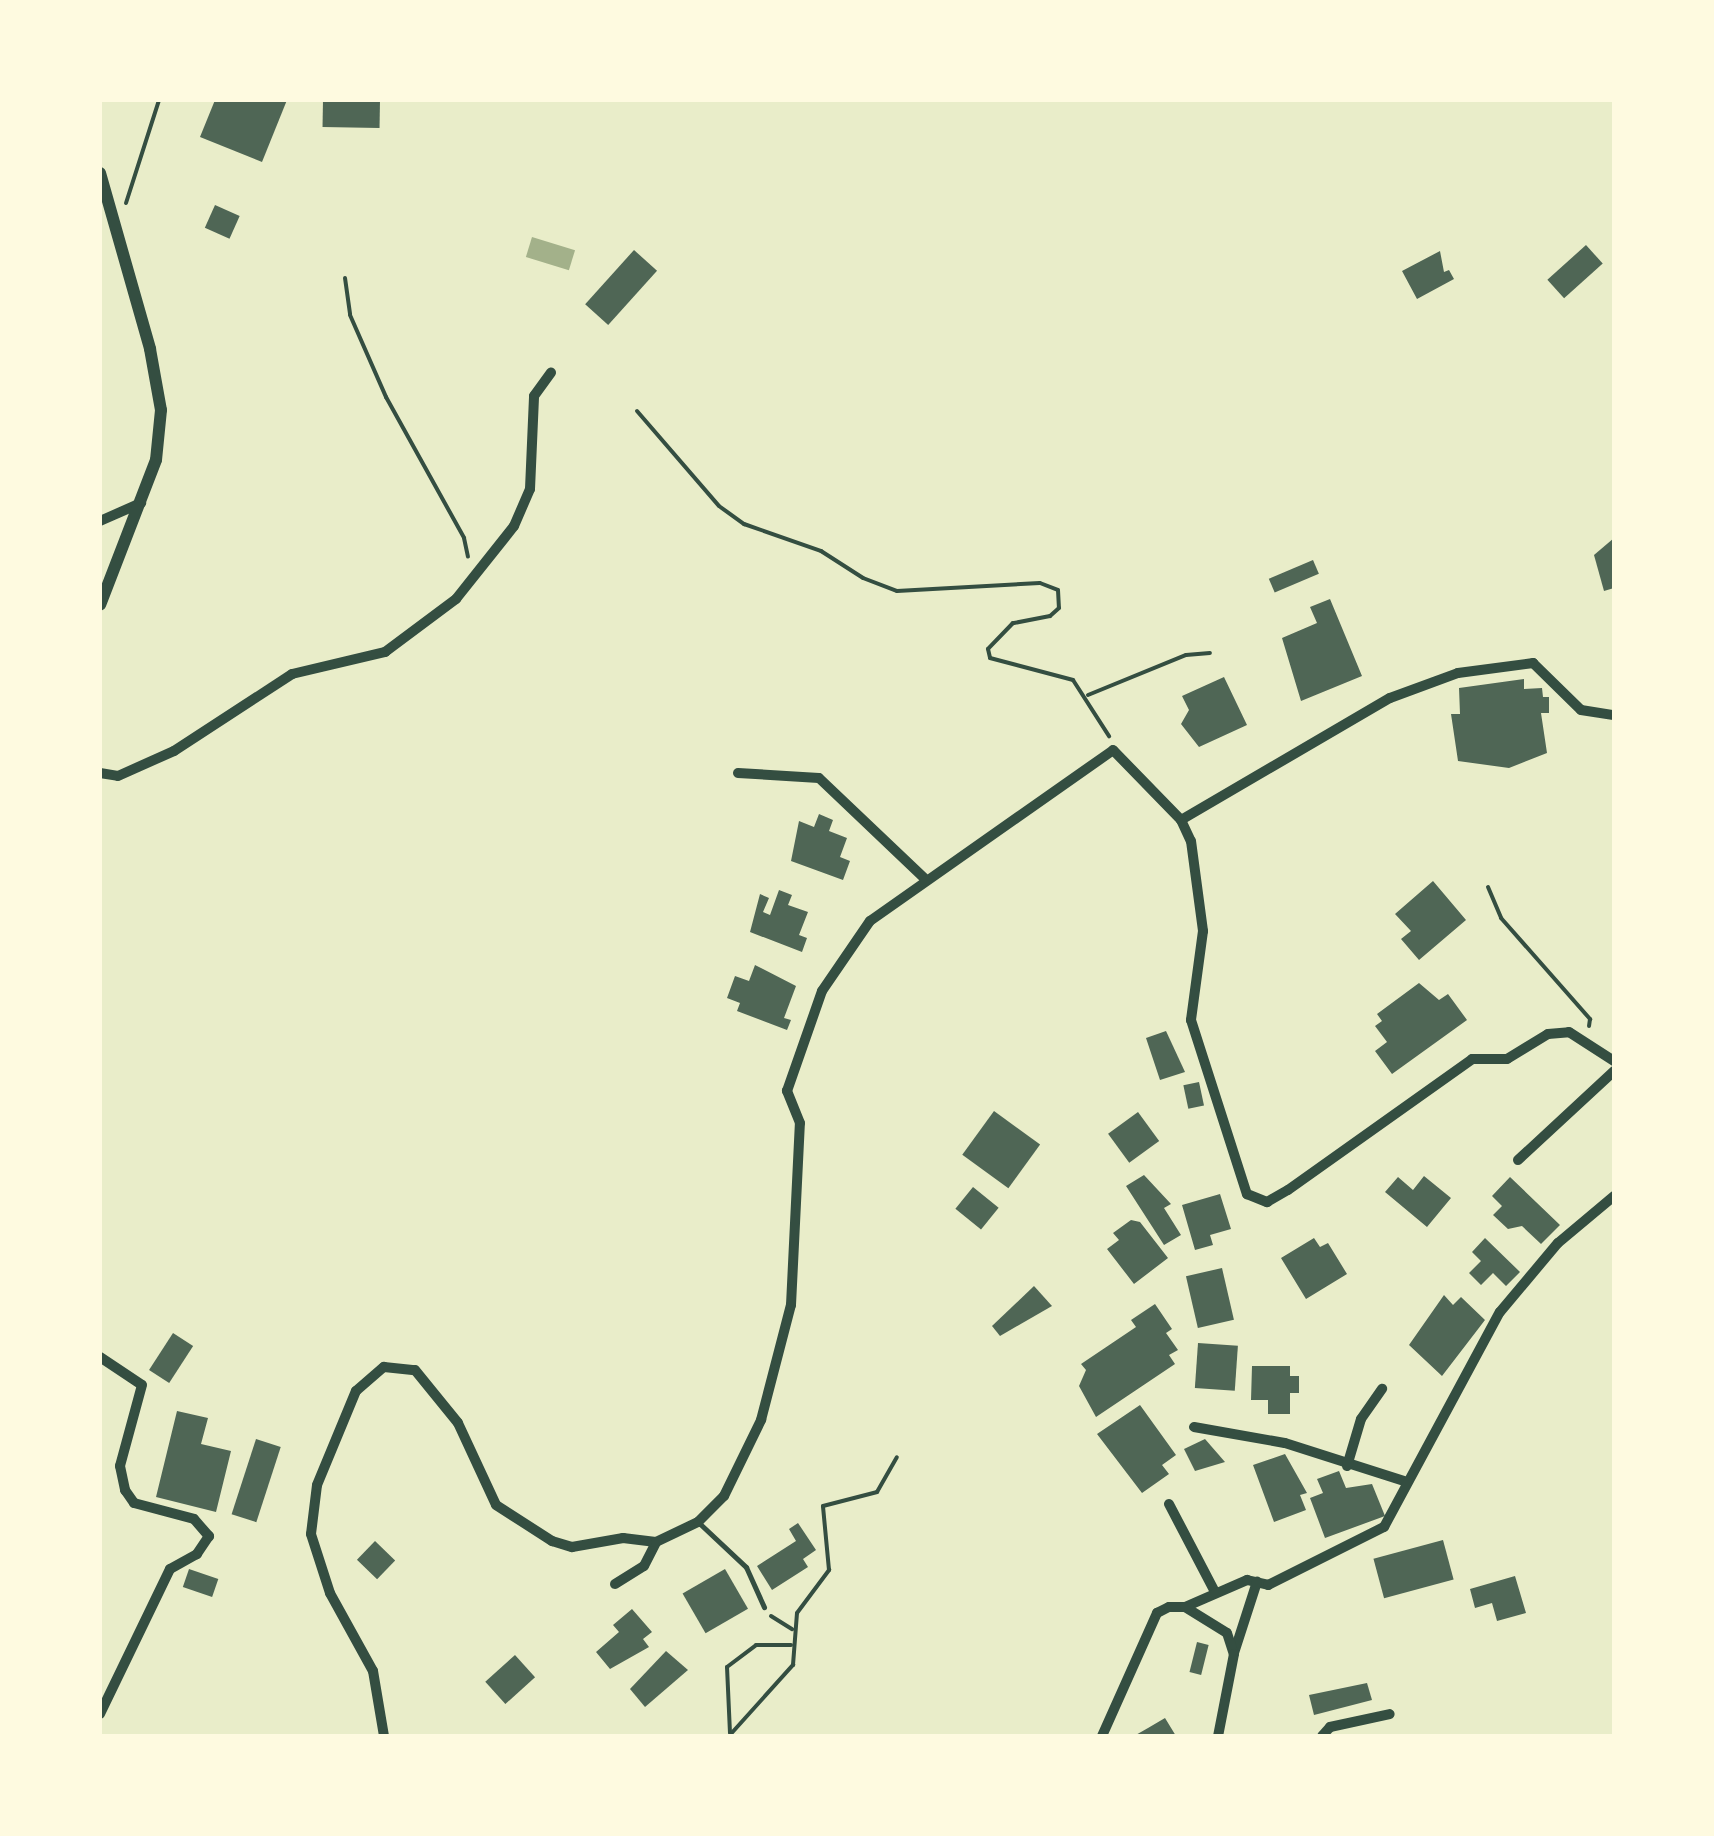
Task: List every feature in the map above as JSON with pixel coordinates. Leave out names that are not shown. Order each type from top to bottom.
[{"type":"street","points":[[100,172],[113,230],[150,348],[161,410],[142,502],[100,605]]},
{"type":"street","points":[[100,773],[118,776],[174,751],[292,674],[385,652],[472,582],[514,526],[530,489],[534,396],[551,373]]},
{"type":"street","points":[[100,521],[142,502]]},
{"type":"street","points":[[1182,820],[1390,698],[1458,673],[1533,663],[1581,710],[1614,715]]},
{"type":"street","points":[[384,1736],[373,1671],[337,1608],[311,1534],[317,1485],[340,1420],[367,1379],[384,1367],[400,1366],[430,1382],[458,1423],[496,1505],[530,1530],[572,1547],[624,1538],[656,1542],[698,1522],[724,1496],[761,1420],[791,1305],[800,1123],[787,1091],[822,991],[870,921],[924,878],[1113,750],[1182,820],[1202,906],[1191,1020],[1247,1194],[1267,1202],[1288,1190],[1472,1059],[1507,1059],[1548,1034],[1569,1032],[1614,1061]]},
{"type":"street","points":[[738,773],[818,778],[924,878]]},
{"type":"street","points":[[1518,1160],[1614,1071]]},
{"type":"street","points":[[1102,1736],[1158,1612],[1185,1608],[1215,1592],[1257,1582],[1268,1585],[1384,1526],[1404,1481],[1525,1277],[1614,1196]]},
{"type":"street","points":[[100,1357],[142,1385],[120,1466],[125,1490],[134,1503],[194,1519],[209,1536],[196,1554],[170,1568],[100,1714]]},
{"type":"street","points":[[1347,1466],[1361,1420],[1382,1389]]},
{"type":"street","points":[[1194,1427],[1285,1442],[1347,1466],[1404,1481]]},
{"type":"street","points":[[1168,1504],[1215,1592]]},
{"type":"street","points":[[614,1584],[644,1566],[656,1542]]},
{"type":"street","points":[[1218,1736],[1234,1654],[1257,1582]]},
{"type":"street","points":[[1185,1608],[1227,1633],[1234,1654]]},
{"type":"street","points":[[1322,1736],[1330,1726],[1390,1714]]},
{"type":"lane","points":[[698,1522],[746,1567],[764,1608]]},
{"type":"path","points":[[113,230],[142,167],[159,100]]},
{"type":"path","points":[[344,278],[350,315],[386,397],[464,538],[472,582]]},
{"type":"path","points":[[637,411],[719,506],[744,524],[821,552],[863,578],[897,591],[1040,583],[1058,590],[1058,608],[1050,616],[1013,622],[988,648],[990,658],[1073,680],[1088,695],[1113,750]]},
{"type":"path","points":[[1088,695],[1186,655],[1210,654]]},
{"type":"path","points":[[1488,887],[1501,918],[1590,1020],[1586,1041]]},
{"type":"path","points":[[730,1734],[794,1665],[792,1629],[829,1570],[823,1506],[877,1492],[897,1457]]},
{"type":"path","points":[[764,1608],[792,1629]]},
{"type":"path","points":[[730,1734],[727,1667],[756,1644],[790,1645]]},
{"type":"shaded area","points":[[532,237],[575,250],[569,270],[526,257]]},
{"type":"building","points":[[215,100],[287,100],[262,162],[200,137]]},
{"type":"building","points":[[323,100],[380,101],[380,128],[323,127]]},
{"type":"building","points":[[215,205],[240,216],[229,239],[205,228]]},
{"type":"building","points":[[1586,245],[1603,264],[1564,298],[1547,280]]},
{"type":"building","points":[[634,250],[657,271],[608,325],[585,304]]},
{"type":"building","points":[[1440,251],[1444,272],[1449,270],[1454,279],[1417,299],[1402,271]]},
{"type":"building","points":[[1614,538],[1614,588],[1604,591],[1594,555]]},
{"type":"building","points":[[1313,560],[1319,574],[1275,593],[1269,579]]},
{"type":"building","points":[[1330,599],[1362,676],[1301,701],[1282,638],[1317,623],[1310,607]]},
{"type":"building","points":[[1224,677],[1247,725],[1199,747],[1181,724],[1189,710],[1182,696]]},
{"type":"building","points":[[1524,679],[1524,689],[1542,688],[1543,697],[1549,697],[1549,713],[1541,713],[1547,753],[1509,768],[1458,761],[1451,714],[1460,714],[1459,688]]},
{"type":"building","points":[[819,814],[833,820],[829,831],[847,838],[840,857],[850,861],[843,880],[791,861],[799,821],[814,827]]},
{"type":"building","points":[[1433,881],[1466,920],[1419,960],[1401,939],[1411,931],[1395,914]]},
{"type":"building","points":[[779,890],[792,895],[788,905],[808,912],[799,935],[807,938],[802,952],[750,932],[760,894],[769,898],[763,912],[770,915]]},
{"type":"building","points":[[755,965],[796,986],[784,1018],[791,1020],[787,1030],[737,1011],[740,1003],[727,998],[735,976],[749,981]]},
{"type":"building","points":[[1419,983],[1439,1000],[1448,994],[1467,1020],[1392,1074],[1375,1051],[1387,1042],[1375,1026],[1382,1021],[1377,1014]]},
{"type":"building","points":[[1166,1031],[1185,1072],[1160,1080],[1146,1038]]},
{"type":"building","points":[[1199,1082],[1204,1105],[1188,1109],[1183,1085]]},
{"type":"building","points":[[994,1111],[1040,1145],[1008,1188],[962,1155]]},
{"type":"building","points":[[1138,1112],[1159,1141],[1129,1163],[1108,1134]]},
{"type":"building","points":[[1144,1175],[1171,1204],[1164,1208],[1181,1235],[1164,1245],[1126,1186]]},
{"type":"building","points":[[1424,1176],[1451,1198],[1427,1227],[1385,1192],[1398,1177],[1413,1190]]},
{"type":"building","points":[[1510,1177],[1560,1225],[1541,1244],[1522,1226],[1508,1229],[1493,1215],[1502,1206],[1492,1196]]},
{"type":"building","points":[[973,1187],[999,1208],[981,1230],[955,1209]]},
{"type":"building","points":[[1220,1194],[1231,1229],[1210,1235],[1213,1245],[1195,1250],[1182,1205]]},
{"type":"building","points":[[1131,1220],[1140,1222],[1168,1258],[1134,1284],[1107,1249],[1119,1240],[1113,1233]]},
{"type":"building","points":[[1314,1238],[1320,1247],[1328,1243],[1347,1274],[1306,1299],[1281,1258]]},
{"type":"building","points":[[1485,1238],[1520,1272],[1506,1286],[1493,1273],[1481,1285],[1469,1273],[1481,1261],[1472,1252]]},
{"type":"building","points":[[1222,1268],[1234,1320],[1198,1328],[1186,1276]]},
{"type":"building","points":[[1034,1286],[1052,1306],[1000,1336],[992,1326]]},
{"type":"building","points":[[1444,1295],[1453,1305],[1461,1297],[1485,1320],[1442,1376],[1409,1345]]},
{"type":"building","points":[[1155,1304],[1172,1329],[1166,1333],[1178,1350],[1169,1355],[1175,1364],[1096,1417],[1079,1386],[1086,1370],[1081,1364],[1136,1327],[1131,1320]]},
{"type":"building","points":[[173,1333],[193,1346],[169,1383],[149,1370]]},
{"type":"building","points":[[1198,1343],[1238,1346],[1235,1391],[1195,1388]]},
{"type":"building","points":[[1252,1366],[1290,1366],[1290,1376],[1299,1376],[1299,1393],[1290,1393],[1290,1414],[1268,1414],[1268,1400],[1251,1400]]},
{"type":"building","points":[[1140,1405],[1176,1455],[1162,1465],[1169,1474],[1142,1493],[1097,1434]]},
{"type":"building","points":[[177,1411],[208,1418],[201,1444],[231,1451],[216,1512],[156,1497]]},
{"type":"building","points":[[256,1439],[281,1447],[256,1522],[232,1514]]},
{"type":"building","points":[[1205,1439],[1225,1462],[1195,1471],[1184,1449]]},
{"type":"building","points":[[1285,1454],[1307,1493],[1300,1495],[1306,1510],[1274,1522],[1253,1465]]},
{"type":"building","points":[[1339,1471],[1346,1488],[1372,1484],[1385,1516],[1325,1538],[1310,1498],[1323,1493],[1317,1479]]},
{"type":"building","points":[[798,1523],[816,1550],[803,1559],[808,1567],[772,1590],[757,1566],[796,1541],[789,1529]]},
{"type":"building","points":[[1443,1540],[1454,1580],[1384,1598],[1373,1559]]},
{"type":"building","points":[[375,1541],[395,1560],[377,1579],[357,1560]]},
{"type":"building","points":[[189,1569],[218,1579],[212,1597],[183,1587]]},
{"type":"building","points":[[725,1569],[748,1609],[706,1633],[683,1594]]},
{"type":"building","points":[[1515,1576],[1526,1613],[1497,1621],[1492,1603],[1475,1608],[1470,1589]]},
{"type":"building","points":[[632,1609],[652,1632],[643,1639],[649,1647],[610,1669],[596,1652],[619,1632],[613,1625]]},
{"type":"building","points":[[1197,1642],[1209,1645],[1201,1675],[1190,1672]]},
{"type":"building","points":[[666,1651],[688,1670],[645,1707],[630,1689]]},
{"type":"building","points":[[515,1655],[535,1677],[505,1704],[485,1682]]},
{"type":"building","points":[[1367,1683],[1372,1700],[1314,1715],[1309,1695]]},
{"type":"building","points":[[1165,1718],[1176,1736],[1134,1736],[1148,1728]]}]
